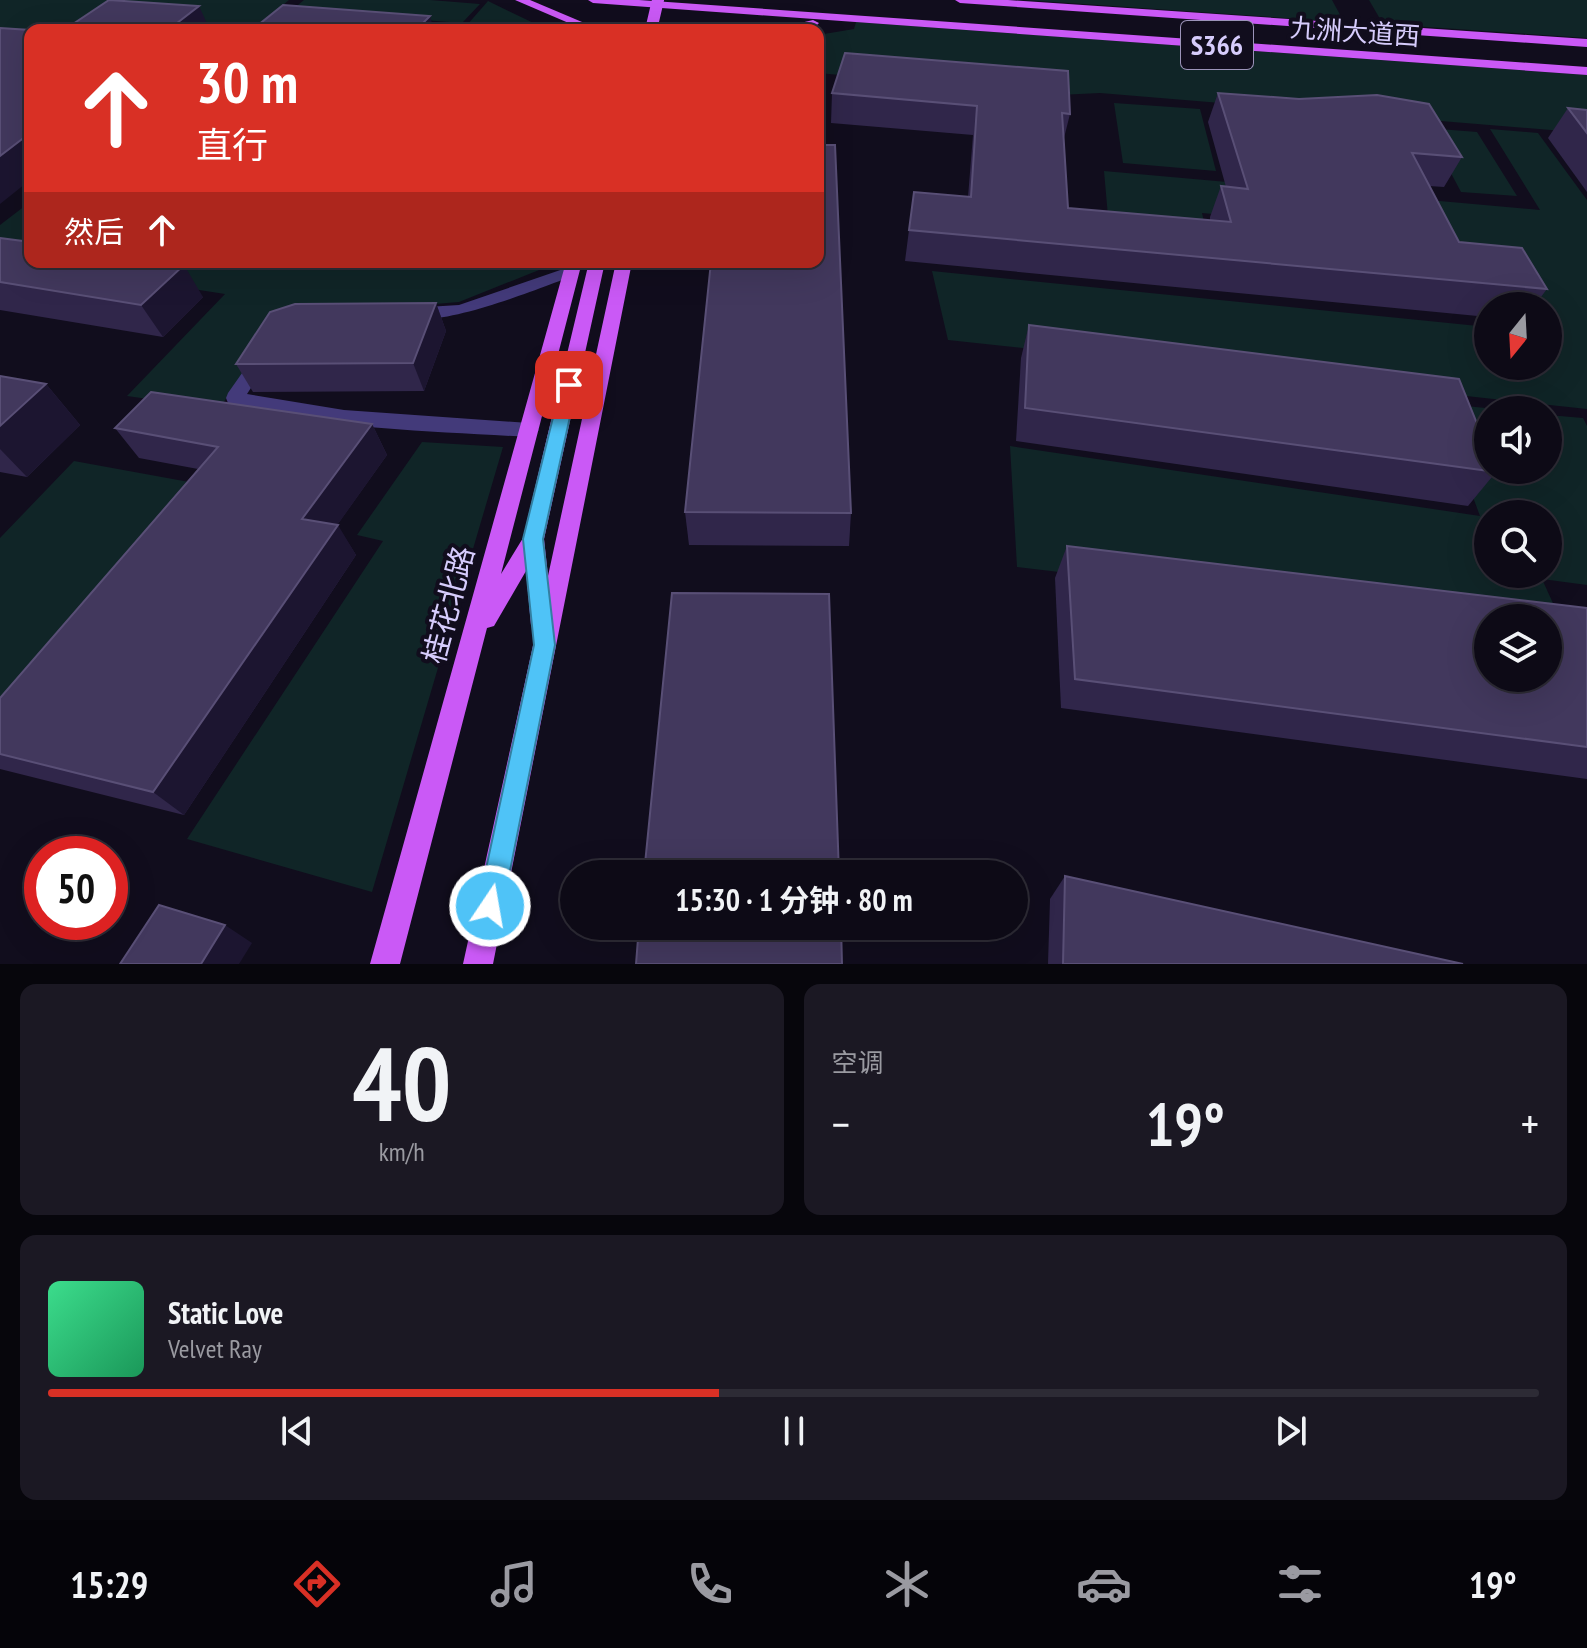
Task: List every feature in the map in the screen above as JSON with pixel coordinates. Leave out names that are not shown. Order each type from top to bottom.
[{"type":"main road","points":[[520,0],[580,24]]},
{"type":"main road","name":"九洲大道西","points":[[593,0],[1587,71]]},
{"type":"main road","points":[[652,24],[658,0]]},
{"type":"main road","name":"九洲大道西","points":[[960,0],[1587,43]]},
{"type":"main road","points":[[812,24],[847,18]]},
{"type":"main road","name":"桂花北路","points":[[385,964],[572,268]]},
{"type":"main road","points":[[472,643],[533,539],[596,268]]},
{"type":"main road","points":[[478,964],[623,268]]},
{"type":"main road","points":[[533,539],[544,645]]},
{"type":"lane","points":[[398,314],[461,310],[568,268]]},
{"type":"lane","points":[[269,346],[235,398],[289,411],[346,418],[529,430]]},
{"type":"green space","points":[[0,0],[289,0],[260,24],[123,22],[24,24],[24,29],[0,29]]},
{"type":"green space","points":[[304,0],[430,0],[480,4],[462,23],[292,10]]},
{"type":"green space","points":[[1025,0],[1332,0],[1344,22]]},
{"type":"green space","points":[[1369,0],[1587,0],[1587,38],[1383,24]]},
{"type":"green space","points":[[488,1],[536,24],[468,24]]},
{"type":"green space","points":[[856,22],[1587,75],[1587,133],[1100,93],[1059,95],[824,74],[824,34],[854,29]]},
{"type":"green space","points":[[1114,103],[1200,109],[1216,171],[1123,163]]},
{"type":"green space","points":[[1427,128],[1477,132],[1517,196],[1461,192]]},
{"type":"green space","points":[[1490,129],[1538,133],[1587,200],[1587,409],[1562,406],[1562,396],[1474,397],[948,340],[932,271],[1474,326],[1474,380],[1562,380],[1562,292],[1512,292],[1428,234],[1202,213],[1210,248],[1110,239],[1104,171],[1540,210]]},
{"type":"green space","points":[[24,207],[24,263],[0,259],[0,225]]},
{"type":"green space","points":[[58,268],[544,268],[459,302],[314,314],[277,323],[219,409],[127,396],[225,294]]},
{"type":"green space","points":[[1438,403],[1474,407],[1474,484],[1562,484],[1562,416],[1583,418],[1587,426],[1587,585],[1562,582],[1562,500],[1474,500]]},
{"type":"green space","points":[[422,442],[503,447],[372,892],[187,839],[383,541],[357,535]]},
{"type":"green space","points":[[1010,446],[1474,515],[1474,588],[1546,588],[1553,604],[1474,604],[1474,621],[1017,567]]},
{"type":"green space","points":[[74,461],[211,486],[0,741],[0,538]]},
{"type":"building","points":[[109,0],[199,6],[176,24],[73,24]]},
{"type":"building","points":[[283,5],[430,16],[422,24],[259,24]]},
{"type":"building","points":[[0,28],[24,30],[24,138],[0,156]]},
{"type":"building","points":[[845,53],[1068,71],[1070,114],[1062,113],[1068,208],[1231,222],[1221,186],[1248,189],[1218,93],[1299,99],[1377,95],[1429,104],[1462,157],[1412,153],[1459,242],[1522,248],[1547,289],[909,230],[914,192],[971,197],[977,106],[832,93]]},
{"type":"building","points":[[1568,108],[1587,110],[1587,133]]},
{"type":"building","points":[[824,145],[835,145],[851,513],[685,512],[710,268],[824,268]]},
{"type":"building","points":[[0,238],[24,241],[24,268],[181,268],[141,305],[0,282]]},
{"type":"building","points":[[436,303],[413,363],[236,364],[270,312],[295,304]]},
{"type":"building","points":[[1029,325],[1459,379],[1474,416],[1474,469],[1025,408]]},
{"type":"building","points":[[0,376],[46,384],[0,426]]},
{"type":"building","points":[[151,392],[372,424],[302,519],[338,525],[153,792],[0,754],[0,698],[218,447],[115,428]]},
{"type":"building","points":[[1067,546],[1553,604],[1474,604],[1474,692],[1562,692],[1562,605],[1587,608],[1587,747],[1075,679]]},
{"type":"building","points":[[672,593],[829,594],[838,860],[645,860]]},
{"type":"building","points":[[1065,876],[1463,964],[1063,964]]},
{"type":"building","points":[[159,905],[225,925],[201,964],[120,964]]},
{"type":"building","points":[[638,940],[841,940],[842,964],[636,964]]},
{"type":"route","points":[[490,906],[544,645],[533,539],[569,385]]}]
